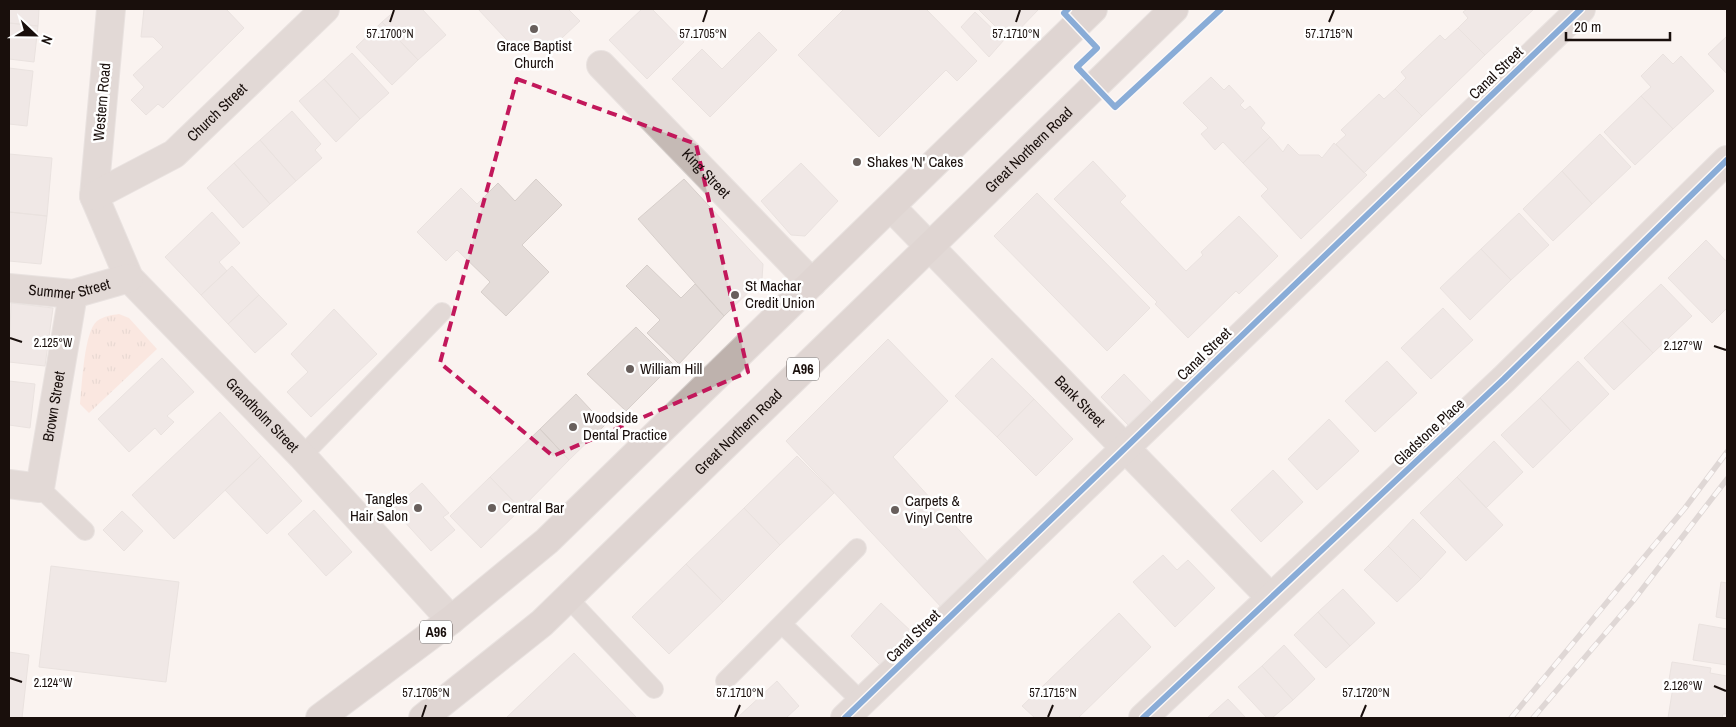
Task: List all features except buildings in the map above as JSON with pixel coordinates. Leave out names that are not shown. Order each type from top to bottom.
[{"type":"main road","name":"A96","points":[[320,718],[451,620],[547,541],[1093,9]]},
{"type":"main road","name":"Great Northern Road","points":[[423,718],[542,623],[1174,9]]},
{"type":"street","name":"Western Road","points":[[94,196],[111,9]]},
{"type":"street","name":"Church Street","points":[[94,196],[174,154],[325,9]]},
{"type":"street","name":"Canal Street","points":[[853,710],[1581,9]]},
{"type":"street","name":"King Street","points":[[601,65],[812,283]]},
{"type":"street","name":"Gladstone Place","points":[[1143,718],[1504,379],[1727,160]]},
{"type":"street","name":"Grandholm Street","points":[[94,196],[129,278],[302,456],[451,620]]},
{"type":"street","name":"Bank Street","points":[[891,207],[1270,597]]},
{"type":"street","name":"Summer Street","points":[[9,288],[73,294],[129,278]]},
{"type":"street","name":"Brown Street","points":[[40,488],[73,294]]},
{"type":"street","points":[[9,484],[40,488]]},
{"type":"lane","points":[[302,456],[442,312]]},
{"type":"lane","points":[[40,488],[85,531]]},
{"type":"lane","points":[[725,680],[857,548]]},
{"type":"lane","points":[[568,598],[654,689]]},
{"type":"lane","points":[[782,624],[853,710]]},
{"type":"highlighted area","points":[[517,79],[696,144],[748,372],[553,456],[440,363]]},
{"type":"green space","points":[[119,314],[129,318],[157,349],[89,413],[80,404],[84,360],[89,336],[97,321]]},
{"type":"railway","points":[[1511,718],[1685,508],[1727,452]]},
{"type":"railway","points":[[1533,718],[1633,601],[1727,479]]},
{"type":"cycle path","points":[[1068,9],[1064,13],[1097,48],[1077,67],[1115,107],[1221,9]]},
{"type":"cycle path","points":[[845,718],[1581,9]]},
{"type":"cycle path","points":[[1143,718],[1504,379],[1727,160]]},
{"type":"place","name":"Grace Baptist Church","points":[[534,29]]},
{"type":"place","name":"Shakes 'N' Cakes","points":[[857,162]]},
{"type":"place","name":"St Machar Credit Union","points":[[735,295]]},
{"type":"place","name":"William Hill","points":[[630,369]]},
{"type":"place","name":"Woodside Dental Practice","points":[[573,427]]},
{"type":"place","name":"Tangles Hair Salon","points":[[418,508]]},
{"type":"place","name":"Central Bar","points":[[492,508]]},
{"type":"place","name":"Carpets & Vinyl Centre","points":[[895,510]]}]
